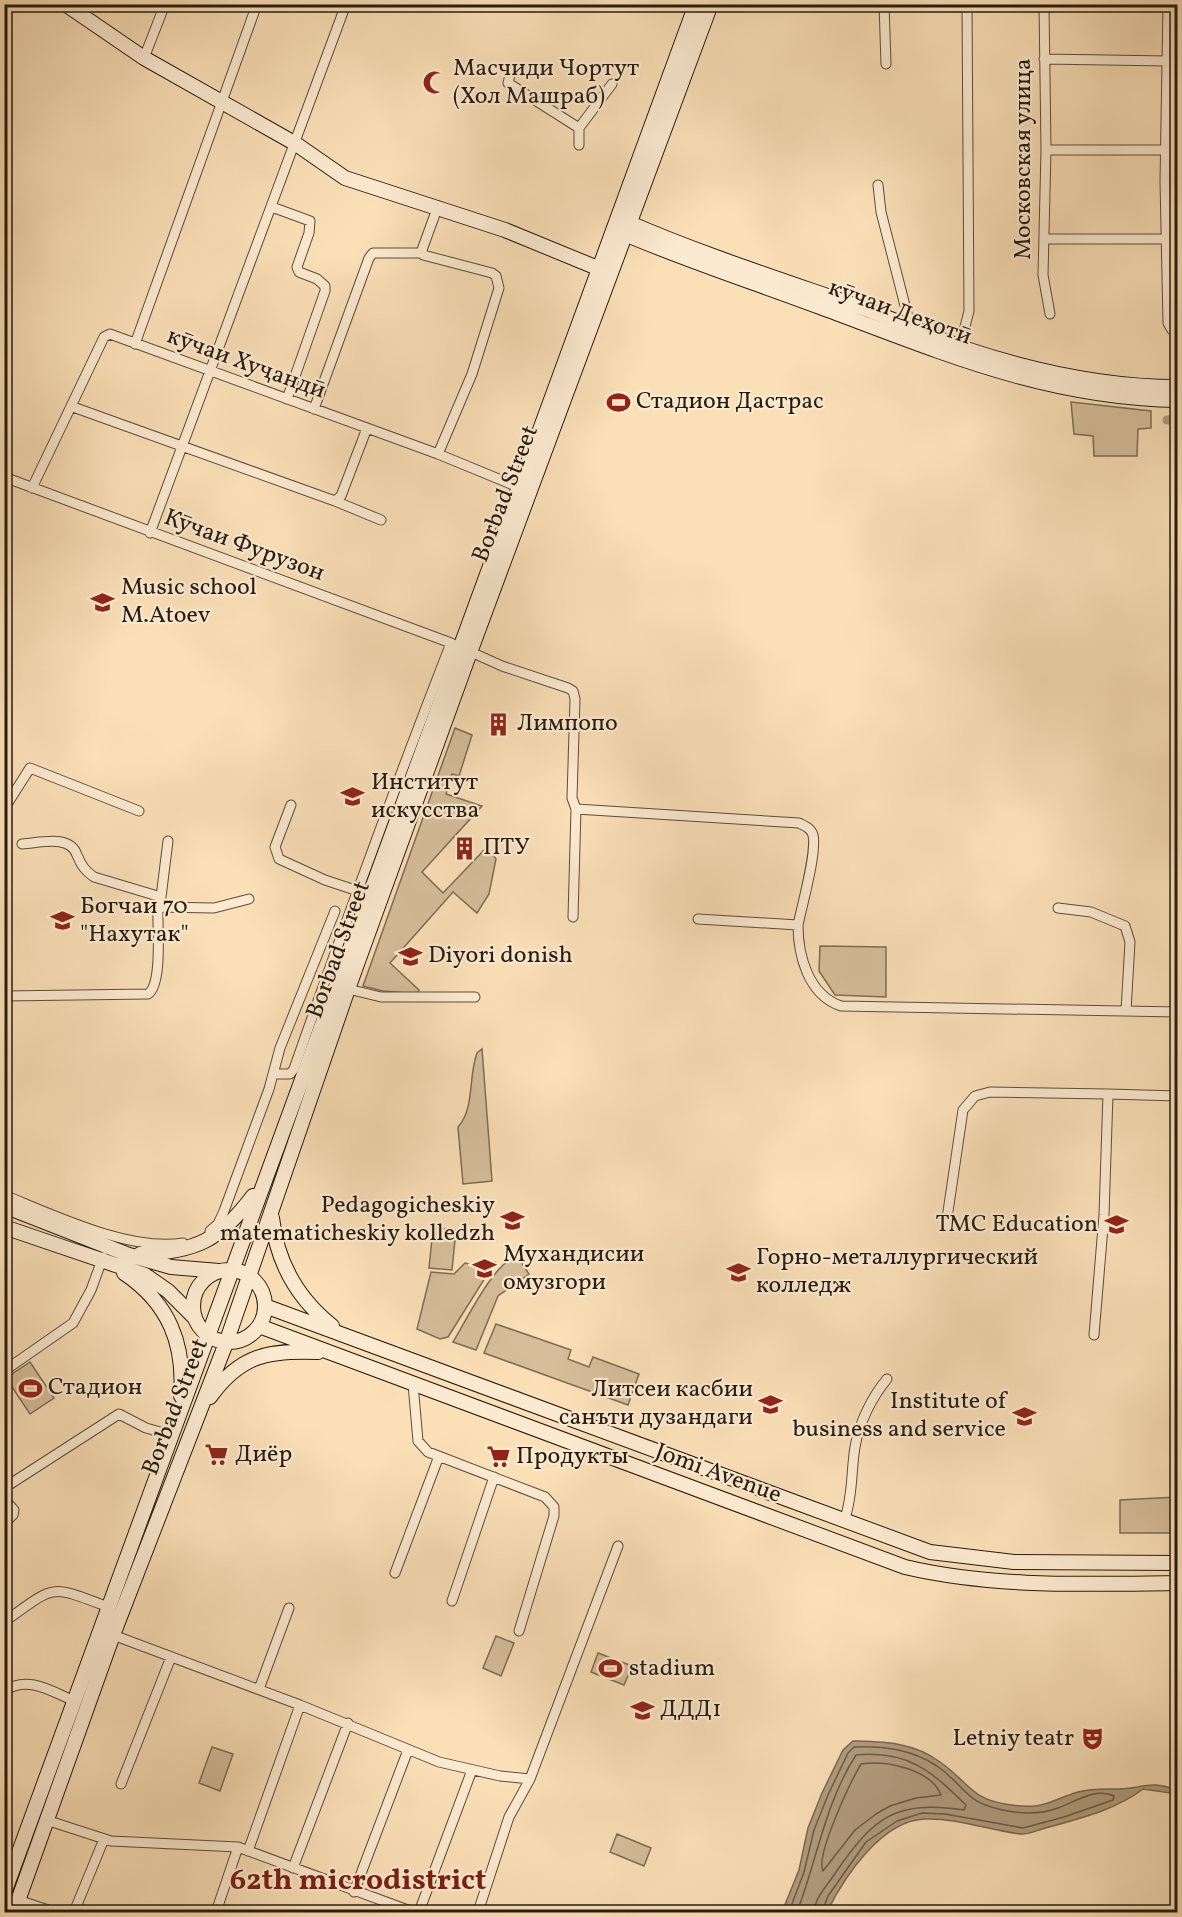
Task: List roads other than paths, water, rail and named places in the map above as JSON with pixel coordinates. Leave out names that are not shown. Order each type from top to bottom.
[{"type":"main road","points":[[65,4],[144,58],[296,144],[345,178],[438,206],[505,230],[600,269]]},
{"type":"main road","name":"Borbad Street","points":[[526,490],[600,269],[623,227],[696,4]]},
{"type":"main road","name":"Borbad Street","points":[[4,1893],[180,1412],[207,1335],[226,1270],[262,1185],[364,893],[526,490],[623,227],[711,4]]},
{"type":"main road","name":"кӯчаи Деҳотӣ","points":[[623,227],[910,325],[958,352],[1060,375],[1178,387]]},
{"type":"main road","name":"кӯчаи Деҳотӣ","points":[[623,227],[958,352],[1016,378],[1061,388],[1138,399],[1178,400]]},
{"type":"main road","name":"Borbad Street","points":[[16,1906],[113,1635],[226,1343],[272,1215],[461,647]]},
{"type":"main road","points":[[129,1255],[180,1247],[222,1227],[262,1185]]},
{"type":"main road","points":[[4,1206],[54,1219],[107,1246],[171,1267],[226,1270],[249,1275],[261,1289],[265,1306],[259,1326],[244,1339],[226,1343],[207,1335],[194,1317],[168,1291],[145,1275],[4,1227]]},
{"type":"main road","points":[[272,1215],[281,1257],[288,1275],[307,1303],[338,1332]]},
{"type":"main road","points":[[107,1263],[138,1283],[162,1310],[174,1331],[182,1359],[180,1412]]},
{"type":"main road","points":[[194,1317],[194,1294],[200,1284],[226,1270]]},
{"type":"main road","name":"Jomi Avenue","points":[[265,1306],[930,1552],[1014,1562],[1178,1563]]},
{"type":"main road","name":"Jomi Avenue","points":[[259,1326],[879,1559],[929,1572],[1030,1584],[1178,1583]]},
{"type":"main road","points":[[198,1414],[219,1384],[235,1370],[258,1356],[284,1351],[332,1352]]},
{"type":"main road","points":[[733,1504],[742,1484]]},
{"type":"street","points":[[144,58],[165,4]]},
{"type":"street","points":[[135,344],[256,4]]},
{"type":"street","points":[[150,533],[180,446],[296,144],[346,4]]},
{"type":"street","points":[[884,4],[886,64]]},
{"type":"street","points":[[958,352],[969,311],[967,4]]},
{"type":"street","name":"Московская улица","points":[[1044,4],[1047,150],[1043,275],[1050,314]]},
{"type":"street","points":[[1168,4],[1166,150],[1168,323],[1172,330],[1178,331]]},
{"type":"street","points":[[1044,59],[1168,61]]},
{"type":"street","points":[[511,71],[508,83],[579,128]]},
{"type":"street","points":[[579,145],[579,128],[612,84]]},
{"type":"street","points":[[1047,150],[1166,150]]},
{"type":"street","points":[[878,185],[881,212],[910,325]]},
{"type":"street","points":[[422,253],[438,206]]},
{"type":"street","points":[[272,207],[310,221],[309,233],[297,267],[299,272],[317,279],[325,286],[287,399]]},
{"type":"street","points":[[1044,239],[1167,239]]},
{"type":"street","points":[[314,409],[369,258],[374,253],[422,253],[433,259],[492,273],[496,276],[499,288],[472,374],[438,454]]},
{"type":"street","name":"кӯчаи Хуҷандӣ","points":[[32,488],[73,407],[104,338],[110,334],[438,454],[526,490]]},
{"type":"street","points":[[73,407],[335,501],[381,520]]},
{"type":"street","points":[[335,501],[341,496],[367,428]]},
{"type":"street","name":"Кӯчаи Фурузон","points":[[4,477],[573,691],[575,699],[572,798],[576,809]]},
{"type":"street","points":[[4,809],[30,768],[139,811]]},
{"type":"street","points":[[274,1074],[291,1074],[294,1069],[364,893],[325,880],[279,859],[276,848],[291,805]]},
{"type":"street","points":[[573,917],[576,809],[789,822],[804,826],[813,837],[798,925],[798,949],[802,964],[821,994],[830,1003],[841,1006],[1178,1012]]},
{"type":"street","points":[[4,996],[148,994],[153,991],[157,977],[158,907],[168,840]]},
{"type":"street","points":[[22,844],[65,842],[72,845],[86,872],[94,877],[161,897]]},
{"type":"street","points":[[158,907],[214,908],[249,899]]},
{"type":"street","points":[[1058,908],[1091,912],[1125,927],[1130,942],[1126,1011]]},
{"type":"street","points":[[222,1227],[274,1074],[280,1048],[335,911]]},
{"type":"street","points":[[698,919],[798,925]]},
{"type":"street","points":[[348,989],[381,998],[475,997]]},
{"type":"street","points":[[946,1225],[960,1124],[967,1103],[975,1096],[990,1092],[1178,1096]]},
{"type":"street","points":[[1094,1335],[1104,1215],[1108,1094]]},
{"type":"street","points":[[4,1195],[54,1219],[126,1240],[180,1247]]},
{"type":"street","points":[[4,1371],[73,1323],[107,1263],[107,1246]]},
{"type":"street","points":[[845,1518],[849,1506],[855,1447],[860,1429],[878,1390],[887,1379]]},
{"type":"street","points":[[413,1384],[418,1441],[428,1452],[545,1497],[554,1507],[554,1516],[519,1631]]},
{"type":"street","points":[[4,1488],[119,1414],[146,1428],[171,1435]]},
{"type":"street","points":[[395,1574],[439,1456]]},
{"type":"street","points":[[452,1601],[494,1477]]},
{"type":"street","points":[[4,1499],[14,1510],[13,1515],[4,1523]]},
{"type":"street","points":[[478,1912],[509,1817],[530,1779],[618,1546]]},
{"type":"street","points":[[4,1622],[45,1593],[54,1590],[74,1594],[108,1607]]},
{"type":"street","points":[[259,1689],[290,1608]]},
{"type":"street","points":[[113,1635],[348,1723],[408,1750],[472,1770],[530,1779]]},
{"type":"street","points":[[121,1784],[171,1657]]},
{"type":"street","points":[[4,1691],[14,1685],[29,1683],[74,1701]]},
{"type":"street","points":[[248,1851],[300,1705]]},
{"type":"street","points":[[293,1868],[348,1723]]},
{"type":"street","points":[[354,1892],[408,1750]]},
{"type":"street","points":[[419,1912],[472,1770]]},
{"type":"street","points":[[46,1820],[104,1839],[238,1847],[413,1912]]},
{"type":"street","points":[[74,1912],[104,1839]]},
{"type":"street","points":[[216,1912],[238,1847]]},
{"type":"street","points":[[16,1906],[54,1912]]},
{"type":"water","points":[[853,1741],[898,1744],[920,1750],[940,1762],[979,1795],[998,1803],[1032,1806],[1083,1791],[1147,1785],[1168,1787],[1177,1790],[1177,1794],[1143,1789],[1108,1809],[1025,1834],[949,1820],[925,1819],[909,1822],[894,1829],[866,1853],[843,1883],[827,1912],[782,1912],[799,1870],[808,1828],[822,1793],[843,1750]]},
{"type":"waterway","points":[[1167,420],[1178,420]]},
{"type":"place","name":"Масчиди Чортут (Хол Машраб)","points":[[435,83]]},
{"type":"place","name":"Стадион Дастрас","points":[[618,402]]},
{"type":"place","name":"Music school M.Atoev","points":[[103,602]]},
{"type":"place","name":"Лимпопо","points":[[499,724]]},
{"type":"place","name":"Институт искусства","points":[[353,797]]},
{"type":"place","name":"ПТУ","points":[[465,848]]},
{"type":"place","name":"Богчаи 70 \"Нахутак\"","points":[[62,921]]},
{"type":"place","name":"Diyori donish","points":[[410,956]]},
{"type":"place","name":"Pedagogicheskiy matematicheskiy kolledzh","points":[[513,1220]]},
{"type":"place","name":"TMC Education","points":[[1116,1225]]},
{"type":"place","name":"Мухандисии омузгори","points":[[485,1269]]},
{"type":"place","name":"Горно-металлургический колледж","points":[[738,1272]]},
{"type":"place","name":"Стадион","points":[[30,1388]]},
{"type":"place","name":"Литсеи касбии санъти дузандаги","points":[[771,1404]]},
{"type":"place","name":"Institute of business and service","points":[[1024,1416]]},
{"type":"place","name":"Диëр","points":[[217,1455]]},
{"type":"place","name":"Продукты","points":[[498,1457]]},
{"type":"place","name":"stadium","points":[[611,1669]]},
{"type":"place","name":"ДДД1","points":[[642,1710]]},
{"type":"place","name":"Letniy teatr","points":[[1092,1739]]},
{"type":"district","name":"62th microdistrict","points":[[358,1881]]}]
